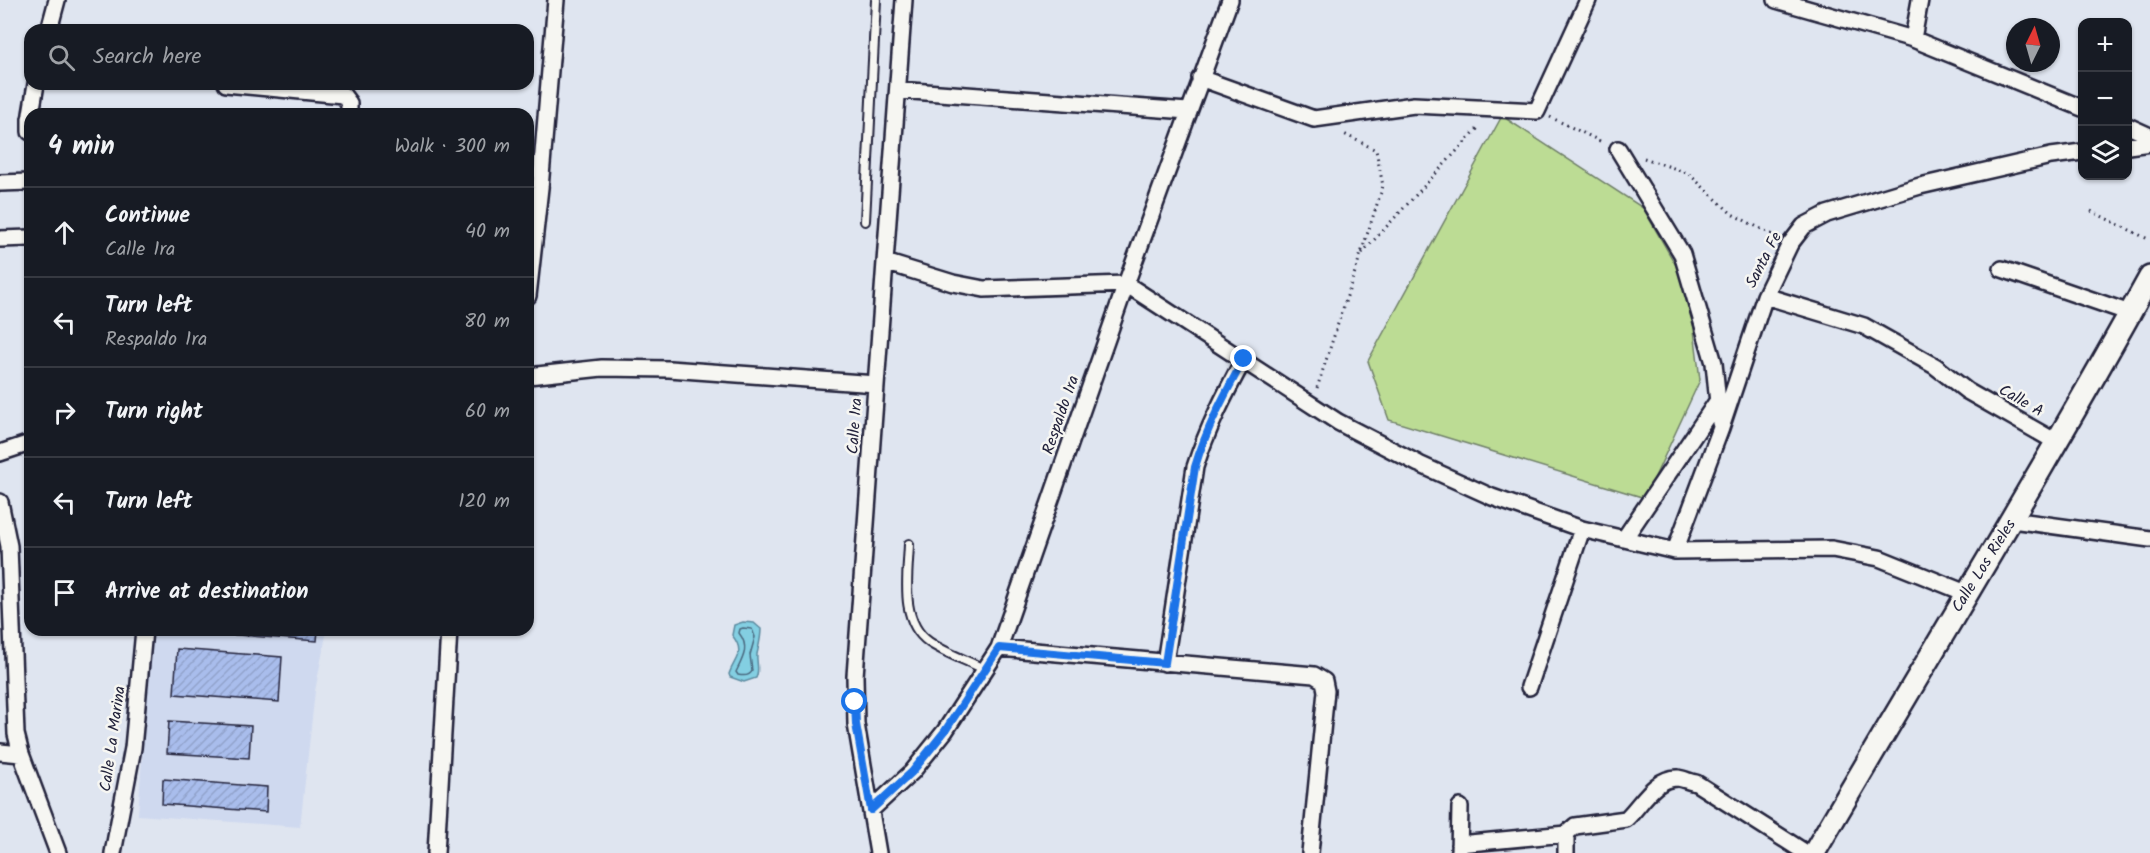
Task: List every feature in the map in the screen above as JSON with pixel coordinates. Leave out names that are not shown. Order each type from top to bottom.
[{"type":"street","points":[[50,24],[55,0]]},
{"type":"street","points":[[534,242],[556,0]]},
{"type":"street","name":"Calle 1ra","points":[[878,853],[856,724],[855,702],[904,0]]},
{"type":"street","name":"Respaldo 1ra","points":[[871,810],[919,764],[945,731],[999,648],[1126,284],[1230,0]]},
{"type":"street","points":[[1200,78],[1314,119],[1414,105],[1537,111],[1588,0]]},
{"type":"street","points":[[1776,0],[1913,39],[2078,106]]},
{"type":"street","points":[[1913,39],[1920,0]]},
{"type":"street","points":[[32,108],[35,90]]},
{"type":"street","points":[[300,90],[337,93],[346,98],[349,108]]},
{"type":"street","points":[[898,90],[1188,111]]},
{"type":"street","points":[[2132,128],[2150,136]]},
{"type":"street","points":[[2132,145],[2150,143]]},
{"type":"street","points":[[1618,149],[1682,254],[1714,363],[1721,428]]},
{"type":"street","name":"Santa Fe","points":[[1675,551],[1721,428],[1765,296],[1790,244],[1804,226],[1827,214],[1920,186],[2051,156],[2078,153]]},
{"type":"street","points":[[0,183],[24,182]]},
{"type":"street","points":[[0,239],[24,238]]},
{"type":"street","points":[[885,262],[953,283],[984,289],[1126,284],[1338,422],[1419,464],[1492,497],[1582,530],[1675,551],[1832,549],[1879,558],[1966,593]]},
{"type":"street","points":[[2002,269],[2130,313]]},
{"type":"street","name":"Calle Los Rieles","points":[[1814,853],[1966,593],[2058,443],[2150,277]]},
{"type":"street","name":"Calle A","points":[[1765,296],[1864,326],[1935,366],[1967,391],[2058,443]]},
{"type":"street","points":[[1165,663],[1195,467],[1216,413],[1244,359]]},
{"type":"street","points":[[534,375],[602,368],[669,369],[876,384]]},
{"type":"street","points":[[1624,539],[1718,400]]},
{"type":"street","points":[[0,453],[24,445]]},
{"type":"street","points":[[0,502],[9,546],[16,734],[58,853]]},
{"type":"street","points":[[2012,520],[2150,539]]},
{"type":"street","points":[[1529,687],[1582,530]]},
{"type":"street","name":"Calle La Marina","points":[[113,853],[133,748],[143,636]]},
{"type":"street","points":[[436,853],[449,636]]},
{"type":"street","points":[[999,648],[1314,675],[1324,681],[1326,691],[1310,853]]},
{"type":"street","points":[[0,752],[21,753]]},
{"type":"street","points":[[1460,807],[1459,848],[1566,834],[1575,825],[1626,819],[1656,786],[1667,779],[1679,778],[1696,783],[1806,853]]},
{"type":"street","points":[[1566,834],[1566,853]]},
{"type":"lane","points":[[865,221],[876,0]]},
{"type":"lane","points":[[909,544],[908,606],[913,621],[928,642],[984,669]]},
{"type":"path","points":[[1361,254],[1495,109]]},
{"type":"path","points":[[1537,111],[1618,149],[1688,173],[1732,214],[1790,244]]},
{"type":"path","points":[[1312,404],[1383,186],[1376,150],[1314,119]]},
{"type":"path","points":[[2091,211],[2150,240]]},
{"type":"shaded area","points":[[151,636],[326,636],[315,691],[300,827],[138,815]]},
{"type":"green space","points":[[1502,116],[1643,208],[1689,288],[1700,380],[1645,498],[1389,420],[1368,361]]},
{"type":"water","points":[[743,622],[754,623],[761,629],[757,654],[757,675],[756,678],[744,682],[730,677],[729,674],[739,651],[732,635],[734,625]]},
{"type":"building","points":[[251,636],[317,636],[317,641]]},
{"type":"building","points":[[177,649],[282,657],[279,702],[174,694]]},
{"type":"building","points":[[169,721],[251,726],[249,758],[167,753]]},
{"type":"building","points":[[163,779],[267,787],[266,812],[162,804]]},
{"type":"route","points":[[855,702],[856,724],[871,810],[912,772],[945,731],[999,648],[1165,663],[1195,467],[1216,413],[1244,359]]}]
